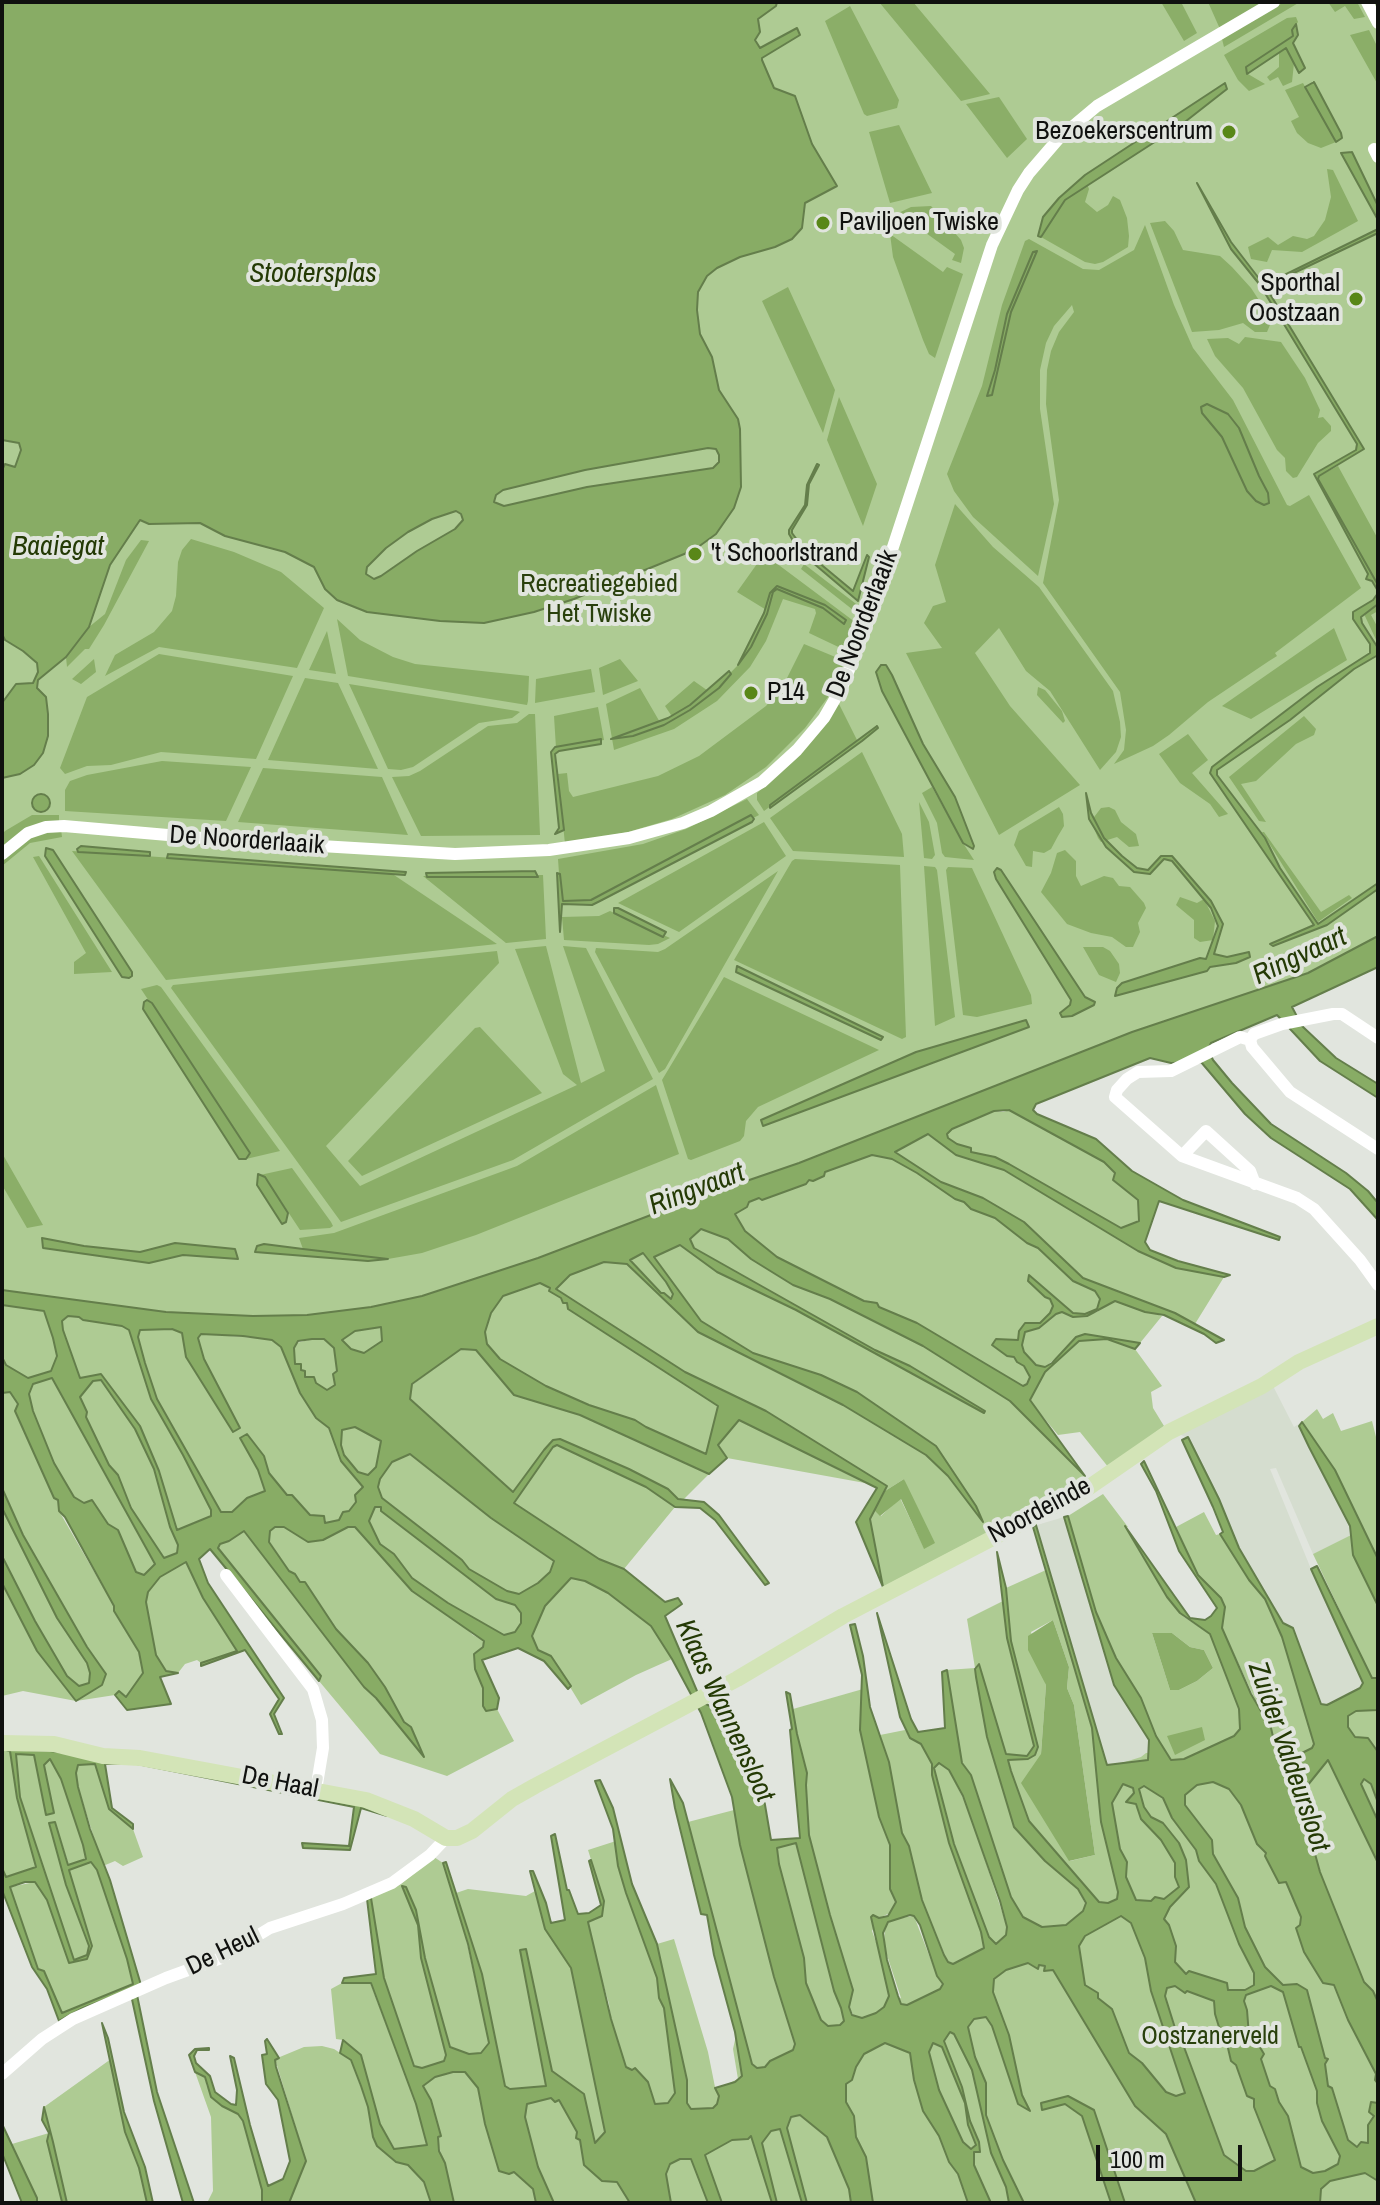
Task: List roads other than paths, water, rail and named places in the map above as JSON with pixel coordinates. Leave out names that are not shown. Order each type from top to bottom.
[{"type":"street","name":"De Noorderlaaik","points":[[2,854],[28,833],[46,827],[64,826],[237,841],[455,854],[549,850],[629,838],[683,823],[762,782],[815,729],[843,685],[872,611],[987,260],[1008,210],[1024,182],[1060,137],[1097,106],[1274,2]]},
{"type":"street","points":[[1367,2],[1378,23]]},
{"type":"street","points":[[1377,1036],[1342,1014],[1282,1024],[1254,1034],[1250,1040],[1252,1047],[1290,1092],[1378,1149]]},
{"type":"street","points":[[1250,1040],[1240,1037],[1171,1071],[1138,1072],[1117,1090],[1115,1097],[1182,1156],[1297,1198],[1314,1209],[1378,1285]]},
{"type":"street","points":[[1182,1156],[1206,1131],[1250,1171],[1255,1184]]},
{"type":"street","name":"Noordeinde","points":[[446,1838],[457,1838],[472,1831],[512,1799],[535,1786],[697,1701],[843,1616],[1085,1490],[1169,1432],[1262,1386],[1299,1362],[1378,1326]]},
{"type":"street","points":[[226,1575],[313,1689],[322,1720],[323,1748],[316,1790]]},
{"type":"street","name":"De Haal","points":[[2,1743],[54,1744],[103,1756],[140,1758],[366,1800],[391,1808],[446,1838]]},
{"type":"street","name":"De Heul","points":[[2,2074],[42,2039],[73,2019],[221,1958],[270,1928],[343,1904],[392,1883],[430,1855],[446,1838]]},
{"type":"water","name":"Stootersplas","points":[[2,2],[777,2],[758,19],[760,32],[755,40],[760,48],[797,28],[800,35],[762,60],[774,88],[795,96],[812,144],[837,186],[805,203],[802,228],[792,239],[717,268],[707,276],[698,292],[700,334],[712,357],[719,390],[738,419],[741,487],[734,508],[716,534],[694,550],[534,612],[484,623],[440,621],[367,612],[337,600],[325,589],[314,567],[285,552],[225,536],[200,523],[149,524],[140,520],[110,565],[89,627],[66,657],[38,680],[37,688],[46,697],[48,714],[48,736],[43,753],[34,765],[20,774],[2,778],[2,703],[16,684],[33,683],[38,672],[37,663],[5,640],[2,634],[2,470],[5,464],[15,467],[21,450],[19,443],[2,440]],"holes":[[[716,449],[719,455],[719,462],[713,468],[587,487],[504,506],[494,502],[496,495],[503,490],[585,470]],[[456,511],[463,520],[455,529],[381,576],[374,579],[366,574],[367,567],[408,532]]]},
{"type":"water","points":[[1296,24],[1298,35],[1293,43],[1305,68],[1299,73],[1286,48],[1247,74],[1246,67],[1293,36],[1292,30]]},
{"type":"water","points":[[1314,82],[1341,133],[1342,138],[1336,142],[1305,87]]},
{"type":"water","points":[[1225,83],[1227,89],[1181,125],[1065,200],[1041,237],[1038,236],[1043,217],[1085,175]]},
{"type":"water","points":[[1352,152],[1378,206],[1378,220],[1341,153]]},
{"type":"water","points":[[1197,183],[1231,242],[1264,285],[1378,229],[1378,233],[1277,281],[1267,289],[1364,449],[1318,479],[1378,585],[1378,591],[1372,581],[1366,579],[1368,574],[1314,474],[1356,450],[1357,444],[1260,285],[1231,249]]},
{"type":"water","points":[[1037,251],[1011,312],[992,395],[987,396],[1007,314],[1033,252]]},
{"type":"water","points":[[1207,404],[1228,414],[1239,428],[1268,493],[1269,503],[1264,505],[1256,501],[1247,491],[1222,437],[1202,413],[1201,407]]},
{"type":"water","points":[[817,464],[809,484],[807,505],[792,533],[806,552],[853,591],[867,555],[869,557],[858,601],[799,551],[789,534],[805,505],[807,485]]},
{"type":"water","points":[[777,586],[825,605],[846,620],[844,624],[823,608],[777,589],[773,592],[767,614],[751,647],[738,665],[764,613],[770,593]]},
{"type":"water","points":[[1378,593],[1378,604],[1361,617],[1378,648],[1378,655],[1354,669],[1290,720],[1217,770],[1217,775],[1265,838],[1280,868],[1318,924],[1378,883],[1378,889],[1327,925],[1273,946],[1270,944],[1314,925],[1210,773],[1212,767],[1317,687],[1370,653],[1370,644],[1353,619],[1353,612],[1373,600]]},
{"type":"water","points":[[881,665],[886,665],[892,675],[923,744],[955,797],[973,849],[963,843],[882,691],[876,672]]},
{"type":"water","points":[[729,671],[731,674],[719,688],[664,725],[633,736],[611,739],[668,718],[690,705]]},
{"type":"water","points":[[877,726],[862,741],[770,808],[770,805]]},
{"type":"water","points":[[601,739],[601,744],[555,754],[564,830],[555,834],[559,828],[551,752],[555,747]]},
{"type":"water","points":[[1086,793],[1091,813],[1104,838],[1122,856],[1137,868],[1148,870],[1161,856],[1172,856],[1211,901],[1223,924],[1214,954],[1227,957],[1249,952],[1250,957],[1115,996],[1122,983],[1200,958],[1206,959],[1218,926],[1211,908],[1172,861],[1164,859],[1150,874],[1134,872],[1106,847],[1089,819]]},
{"type":"water","points":[[41,794],[50,803],[41,812],[32,803]]},
{"type":"water","points":[[751,815],[754,819],[752,822],[592,905],[562,904],[560,932],[557,873],[560,874],[563,901],[591,900]]},
{"type":"water","points":[[81,846],[150,852],[150,856],[78,852]]},
{"type":"water","points":[[46,848],[53,850],[132,972],[129,978],[122,977],[45,856]]},
{"type":"water","points":[[168,854],[406,872],[405,875],[167,858]]},
{"type":"water","points":[[997,868],[1085,997],[1095,1002],[1094,1005],[1072,1016],[1062,1017],[1060,1013],[1070,1005],[1071,1000],[996,879],[994,872]]},
{"type":"water","points":[[535,871],[538,877],[427,877],[426,873]]},
{"type":"water","points":[[614,908],[666,932],[663,937],[614,913]]},
{"type":"water","points":[[1378,936],[1378,967],[1292,1007],[1302,1026],[1336,1058],[1378,1084],[1378,1098],[1320,1061],[1277,1015],[1211,1043],[1208,1049],[1232,1083],[1271,1124],[1368,1191],[1378,1203],[1378,1220],[1350,1189],[1271,1138],[1245,1114],[1201,1062],[1171,1063],[1150,1058],[1036,1104],[1033,1110],[1096,1139],[1132,1171],[1183,1200],[1280,1237],[1279,1240],[1159,1201],[1145,1242],[1150,1250],[1230,1275],[1224,1277],[1176,1268],[1138,1251],[1004,1170],[956,1155],[928,1134],[895,1152],[941,1182],[983,1198],[1024,1222],[1083,1278],[1175,1313],[1224,1340],[1216,1343],[1164,1315],[1115,1301],[1087,1316],[1056,1314],[1039,1328],[1025,1332],[1024,1352],[1036,1365],[1045,1367],[1076,1337],[1085,1334],[1140,1343],[1135,1349],[1107,1339],[1079,1341],[1045,1372],[1030,1400],[1085,1476],[1010,1401],[923,1346],[830,1299],[793,1285],[751,1259],[728,1239],[701,1229],[690,1239],[694,1248],[875,1350],[910,1366],[984,1413],[796,1310],[717,1272],[680,1245],[654,1257],[701,1321],[753,1353],[821,1375],[857,1392],[936,1446],[976,1506],[983,1522],[948,1476],[926,1455],[843,1405],[698,1332],[627,1264],[604,1262],[570,1275],[556,1289],[685,1372],[766,1411],[887,1486],[870,1519],[883,1587],[856,1522],[877,1488],[739,1420],[718,1445],[727,1458],[709,1474],[580,1415],[514,1395],[476,1350],[461,1349],[412,1384],[410,1399],[513,1492],[544,1450],[553,1440],[560,1439],[629,1469],[668,1489],[678,1499],[704,1502],[719,1515],[769,1583],[765,1585],[715,1520],[700,1508],[675,1507],[646,1487],[557,1445],[514,1503],[599,1559],[624,1569],[665,1602],[678,1598],[682,1604],[665,1616],[697,1691],[704,1703],[710,1706],[746,1776],[764,1799],[771,1840],[800,1838],[792,1729],[786,1692],[790,1694],[807,1773],[809,1835],[853,1990],[849,2007],[852,2015],[862,2018],[884,2007],[889,1996],[871,1917],[888,1916],[896,1902],[890,1889],[890,1845],[879,1817],[860,1730],[862,1675],[850,1625],[855,1624],[870,1707],[889,1762],[902,1833],[909,1846],[922,1900],[944,1955],[953,1964],[984,1948],[981,1932],[949,1843],[932,1764],[921,1744],[910,1738],[900,1717],[877,1613],[918,1732],[945,1728],[942,1672],[947,1670],[962,1763],[971,1775],[1011,1897],[1023,1917],[1042,1927],[1066,1925],[1083,1911],[1086,1903],[1078,1889],[1045,1861],[1014,1827],[987,1737],[975,1669],[979,1664],[1006,1754],[1027,1756],[1034,1746],[1007,1638],[997,1552],[1006,1588],[1011,1641],[1038,1747],[1035,1755],[1028,1759],[1008,1760],[1011,1771],[1029,1821],[1099,1902],[1108,1903],[1117,1899],[1118,1892],[1101,1822],[1092,1728],[1033,1527],[1036,1525],[1107,1765],[1148,1760],[1149,1740],[1114,1685],[1064,1517],[1068,1516],[1096,1612],[1116,1658],[1141,1698],[1156,1736],[1171,1760],[1184,1759],[1234,1736],[1240,1729],[1239,1709],[1210,1634],[1180,1613],[1167,1597],[1125,1526],[1190,1618],[1205,1620],[1211,1616],[1217,1608],[1179,1551],[1156,1491],[1141,1464],[1144,1461],[1198,1575],[1221,1598],[1225,1607],[1222,1628],[1251,1694],[1271,1728],[1274,1741],[1288,1760],[1312,1748],[1314,1744],[1282,1637],[1265,1599],[1220,1534],[1223,1532],[1213,1507],[1182,1440],[1188,1437],[1239,1548],[1283,1623],[1293,1628],[1321,1704],[1327,1705],[1360,1688],[1363,1683],[1311,1569],[1317,1566],[1372,1678],[1378,1678],[1378,1710],[1356,1711],[1348,1716],[1348,1727],[1355,1737],[1368,1738],[1378,1752],[1378,1803],[1371,1784],[1364,1779],[1361,1784],[1378,1821],[1378,1863],[1328,1760],[1303,1791],[1307,1825],[1320,1872],[1364,1982],[1378,2002],[1378,2084],[1334,1985],[1323,1983],[1304,1952],[1296,1928],[1300,1925],[1301,1917],[1286,1882],[1279,1883],[1266,1853],[1257,1844],[1241,1805],[1229,1789],[1213,1782],[1197,1785],[1185,1795],[1185,1805],[1212,1840],[1213,1854],[1238,1898],[1245,1927],[1265,1967],[1283,1985],[1297,1984],[1307,1990],[1325,2058],[1328,2059],[1325,2064],[1328,2086],[1332,2088],[1348,2140],[1357,2147],[1361,2142],[1368,2143],[1368,2125],[1374,2116],[1369,2112],[1371,2102],[1378,2103],[1378,2181],[1365,2173],[1330,2181],[1321,2189],[1320,2203],[1196,2203],[1166,2134],[1135,2106],[1053,1970],[1044,1971],[1045,1966],[1039,1965],[1038,1969],[1028,1963],[1006,1970],[994,1979],[993,1992],[1009,2035],[1022,2095],[1030,2111],[1018,2104],[992,2026],[986,2017],[974,2019],[968,2027],[975,2057],[986,2083],[986,2115],[1024,2203],[1009,2203],[1006,2187],[991,2153],[972,2070],[954,2034],[950,2032],[944,2041],[979,2142],[980,2152],[974,2152],[974,2165],[991,2203],[968,2203],[958,2174],[923,2111],[910,2053],[885,2043],[864,2054],[852,2080],[846,2084],[846,2102],[854,2116],[856,2137],[866,2157],[873,2203],[851,2203],[849,2189],[827,2137],[800,2115],[791,2117],[787,2128],[807,2203],[802,2203],[780,2129],[771,2131],[762,2143],[777,2203],[772,2203],[751,2136],[732,2140],[705,2155],[722,2203],[708,2203],[691,2159],[680,2159],[670,2164],[666,2174],[671,2203],[630,2203],[617,2182],[602,2181],[584,2165],[577,2132],[559,2100],[555,2102],[551,2098],[527,2104],[525,2117],[538,2167],[554,2203],[536,2203],[533,2189],[514,2172],[499,2171],[478,2088],[465,2072],[453,2072],[435,2077],[423,2086],[431,2100],[441,2136],[438,2137],[439,2151],[445,2163],[454,2203],[431,2203],[424,2182],[408,2165],[396,2162],[377,2146],[373,2137],[368,2107],[351,2060],[340,2053],[343,2040],[361,2055],[380,2124],[394,2149],[427,2145],[416,2104],[371,1983],[342,1983],[344,1978],[376,1974],[367,1899],[371,1898],[384,1978],[414,2066],[422,2068],[444,2061],[446,2055],[421,1958],[418,1925],[402,1886],[406,1887],[416,1910],[425,1958],[450,2047],[469,2054],[481,2053],[489,2043],[468,1944],[443,1863],[446,1862],[482,1974],[505,2086],[510,2089],[546,2086],[520,1950],[526,1949],[552,2071],[584,2094],[595,2143],[605,2132],[571,1968],[545,1929],[530,1871],[533,1871],[546,1903],[551,1923],[565,1920],[551,1836],[555,1834],[567,1890],[578,1914],[589,1913],[601,1905],[591,1860],[604,1901],[602,1916],[588,1922],[626,2067],[635,2068],[648,2082],[655,2104],[668,2103],[675,2093],[657,1978],[626,1893],[618,1866],[613,1829],[595,1781],[600,1780],[613,1808],[632,1884],[657,1944],[687,2080],[687,2103],[691,2109],[713,2108],[719,2096],[715,2088],[735,2082],[742,2076],[735,2032],[714,1955],[707,1915],[701,1914],[670,1779],[683,1803],[752,2064],[757,2068],[765,2067],[770,2061],[793,2050],[795,2044],[740,1845],[732,1797],[701,1713],[651,1626],[608,1593],[585,1581],[571,1578],[545,1606],[532,1636],[538,1650],[551,1656],[571,1686],[568,1689],[544,1661],[518,1648],[482,1660],[499,1698],[497,1709],[486,1711],[474,1654],[483,1647],[484,1641],[412,1591],[355,1527],[348,1527],[323,1540],[308,1542],[284,1527],[275,1527],[270,1531],[269,1542],[289,1571],[300,1582],[305,1582],[336,1629],[368,1663],[404,1722],[411,1727],[424,1757],[364,1687],[244,1531],[218,1548],[321,1676],[319,1681],[210,1549],[199,1559],[208,1583],[284,1698],[274,1714],[282,1734],[279,1734],[270,1714],[279,1699],[245,1650],[201,1666],[201,1663],[237,1651],[203,1598],[186,1562],[160,1577],[148,1592],[146,1602],[156,1655],[166,1671],[178,1673],[160,1677],[171,1704],[127,1710],[115,1695],[119,1691],[126,1697],[143,1673],[139,1652],[59,1511],[58,1500],[54,1498],[15,1411],[18,1404],[10,1392],[2,1393],[2,1357],[6,1365],[28,1378],[51,1371],[57,1356],[53,1338],[44,1311],[2,1305],[2,1290],[166,1312],[253,1316],[307,1315],[371,1307],[422,1296],[538,1258],[799,1163],[1132,1032],[1308,973]],"holes":[[[1009,1110],[1104,1162],[1115,1173],[1113,1180],[1138,1200],[1139,1221],[1121,1228],[1009,1164],[995,1157],[971,1152],[971,1148],[957,1144],[947,1134],[994,1111]],[[872,1155],[892,1159],[971,1209],[995,1218],[1038,1248],[1073,1281],[1095,1291],[1100,1299],[1097,1309],[1085,1314],[1073,1313],[1029,1275],[1028,1281],[1050,1299],[1053,1306],[1050,1313],[1040,1323],[1025,1323],[1019,1331],[1018,1340],[996,1339],[992,1345],[1024,1366],[1030,1377],[1023,1386],[917,1323],[879,1307],[877,1303],[864,1301],[777,1257],[745,1231],[735,1214],[747,1207],[749,1202],[824,1176],[825,1172]],[[643,1253],[666,1282],[673,1294],[671,1299],[661,1293],[630,1260]],[[540,1283],[550,1288],[549,1291],[567,1303],[568,1309],[718,1406],[706,1454],[635,1420],[589,1405],[546,1386],[500,1359],[487,1344],[485,1332],[491,1313],[503,1296]],[[68,1316],[129,1330],[151,1399],[183,1455],[211,1510],[211,1516],[177,1530],[159,1471],[140,1426],[101,1374],[80,1378],[63,1330],[62,1321]],[[381,1327],[382,1341],[364,1353],[351,1349],[342,1340],[355,1331]],[[172,1329],[182,1333],[186,1357],[233,1432],[240,1428],[204,1359],[198,1338],[201,1334],[272,1340],[281,1347],[300,1393],[316,1418],[329,1428],[341,1461],[363,1487],[355,1495],[356,1502],[349,1511],[343,1512],[339,1520],[325,1523],[324,1516],[310,1515],[292,1495],[287,1495],[269,1473],[264,1456],[247,1434],[240,1438],[258,1470],[265,1491],[247,1498],[232,1512],[221,1512],[157,1399],[138,1337],[140,1330]],[[324,1339],[334,1348],[335,1385],[327,1390],[316,1383],[314,1377],[305,1377],[301,1364],[295,1364],[294,1348],[298,1341]],[[52,1378],[155,1564],[144,1575],[136,1572],[118,1530],[108,1524],[92,1500],[84,1503],[74,1497],[54,1463],[29,1394],[33,1384]],[[101,1380],[135,1429],[154,1469],[178,1545],[177,1553],[164,1558],[131,1508],[118,1475],[109,1465],[80,1397],[93,1381]],[[355,1427],[381,1441],[376,1467],[368,1475],[358,1472],[344,1455],[341,1445],[342,1430]],[[410,1454],[491,1518],[554,1561],[550,1572],[519,1594],[507,1591],[469,1569],[462,1560],[382,1498],[378,1487],[380,1479],[392,1462]],[[375,1507],[381,1507],[381,1511],[496,1599],[515,1605],[521,1613],[521,1623],[515,1632],[504,1635],[412,1578],[394,1554],[380,1544],[369,1521]],[[939,1763],[949,1770],[963,1796],[1000,1901],[1007,1927],[1006,1935],[996,1944],[989,1937],[954,1844],[934,1768]],[[1123,1784],[1133,1788],[1134,1793],[1126,1802],[1136,1804],[1141,1819],[1161,1840],[1175,1863],[1179,1887],[1164,1899],[1136,1900],[1126,1877],[1127,1862],[1120,1849],[1112,1803]],[[1144,1786],[1163,1798],[1172,1818],[1216,1884],[1239,1944],[1254,1973],[1254,1985],[1245,1990],[1228,1990],[1227,1983],[1189,1971],[1186,1974],[1175,1962],[1176,1946],[1164,1919],[1170,1907],[1189,1887],[1186,1860],[1179,1843],[1163,1823],[1151,1817],[1144,1807],[1139,1789]],[[796,1843],[841,2008],[844,2021],[840,2025],[828,2026],[821,2020],[806,1983],[804,1958],[777,1848]],[[910,1915],[920,1925],[937,1976],[943,1984],[940,1989],[907,2005],[901,2004],[887,1960],[883,1933],[888,1922]],[[1121,1916],[1131,1923],[1145,1958],[1151,1991],[1185,2093],[1176,2096],[1166,2092],[1142,2063],[1129,2053],[1112,2009],[1098,1998],[1098,1993],[1085,1985],[1079,1946],[1085,1936]],[[1175,1986],[1185,1993],[1187,1991],[1214,2001],[1215,2014],[1219,2027],[1224,2031],[1231,2061],[1236,2065],[1247,2096],[1254,2099],[1254,2107],[1275,2160],[1254,2171],[1246,2171],[1224,2155],[1184,2047],[1180,2044],[1165,1996],[1167,1988]],[[1271,1986],[1283,1992],[1299,2047],[1317,2091],[1322,2121],[1340,2156],[1338,2164],[1313,2173],[1301,2167],[1288,2116],[1275,2089],[1270,2086],[1261,2059],[1264,2054],[1255,2039],[1249,2036],[1244,2001],[1246,1995]],[[933,2043],[942,2047],[965,2103],[968,2125],[976,2145],[971,2149],[963,2142],[939,2090],[929,2052]]]},
{"type":"water","points":[[737,966],[883,1037],[881,1040],[736,972]]},
{"type":"water","points":[[147,1000],[152,1003],[250,1153],[246,1159],[239,1159],[143,1009]]},
{"type":"water","points":[[1026,1020],[1029,1027],[763,1126],[761,1120],[916,1052]]},
{"type":"water","points":[[258,1174],[265,1177],[288,1213],[286,1222],[282,1224],[257,1185]]},
{"type":"water","points":[[42,1238],[140,1252],[175,1243],[235,1249],[238,1259],[183,1255],[149,1263],[43,1248]]},
{"type":"water","points":[[264,1244],[388,1259],[368,1261],[255,1252],[257,1246]]},
{"type":"water","points":[[1302,1422],[1335,1470],[1378,1559],[1378,1606],[1353,1555],[1350,1526],[1299,1426]]},
{"type":"water","points":[[2,1488],[23,1535],[87,1647],[106,1674],[102,1685],[76,1701],[37,1651],[2,1583],[2,1556],[67,1676],[79,1686],[89,1683],[87,1663],[57,1618],[2,1508]]},
{"type":"water","points":[[2,1749],[50,1751],[126,1761],[365,1804],[387,1816],[361,1808],[350,1850],[303,1848],[302,1843],[349,1846],[354,1807],[132,1763],[105,1764],[112,1808],[133,1824],[133,1829],[109,1809],[95,1764],[78,1765],[78,1787],[90,1829],[110,1880],[141,1985],[136,1990],[157,2092],[194,2203],[183,2203],[154,2101],[130,1990],[59,2021],[47,1989],[32,1967],[2,1890],[2,1868],[6,1877],[36,1867],[17,1798],[10,1751]],"holes":[[[16,1754],[34,1755],[46,1815],[54,1813],[44,1765],[50,1759],[61,1779],[83,1845],[86,1859],[68,1865],[55,1822],[49,1823],[66,1885],[89,1946],[87,1955],[74,1960],[20,1797]],[[91,1862],[97,1870],[133,1984],[62,2013],[44,1971],[38,1969],[10,1887],[35,1882],[47,1900],[69,1963],[87,1959],[92,1946],[69,1870]]]},
{"type":"water","points":[[102,2023],[124,2112],[145,2167],[153,2203],[147,2203],[139,2168],[125,2132]]},
{"type":"water","points":[[267,2039],[279,2058],[275,2060],[276,2067],[306,2161],[289,2203],[262,2203],[262,2190],[243,2121],[238,2114],[211,2097],[205,2077],[195,2072],[189,2055],[195,2049],[209,2048],[197,2050],[194,2056],[196,2063],[210,2076],[215,2092],[236,2105],[237,2090],[230,2056],[234,2058],[268,2186],[283,2179],[290,2161],[278,2100],[266,2084],[262,2055],[267,2054]]},
{"type":"water","points":[[1068,2096],[1094,2110],[1125,2203],[1111,2203],[1082,2116],[1065,2104],[1042,2110],[1041,2103]]},
{"type":"water","points":[[44,2107],[67,2203],[62,2202],[47,2141],[49,2133],[42,2120]]},
{"type":"water","points":[[2,2124],[37,2203],[22,2203],[2,2153]]},
{"type":"place","name":"Bezoekerscentrum","points":[[1229,132]]},
{"type":"place","name":"Paviljoen Twiske","points":[[823,223]]},
{"type":"place","name":"Sporthal Oostzaan","points":[[1356,299]]},
{"type":"place","name":"'t Schoorlstrand","points":[[695,554]]},
{"type":"place","name":"P14","points":[[751,693]]},
{"type":"water label","name":"Baaiegat","points":[[58,547]]},
{"type":"water label","name":"Ringvaart","points":[[1300,957]]},
{"type":"water label","name":"Ringvaart","points":[[697,1190]]},
{"type":"water label","name":"Klaas Wannensloot","points":[[724,1711]]},
{"type":"water label","name":"Zuider Valdeursloot","points":[[1288,1757]]},
{"type":"park label","name":"Recreatiegebied Het Twiske","points":[[599,600]]},
{"type":"park label","name":"Oostzanerveld","points":[[1210,2037]]}]
